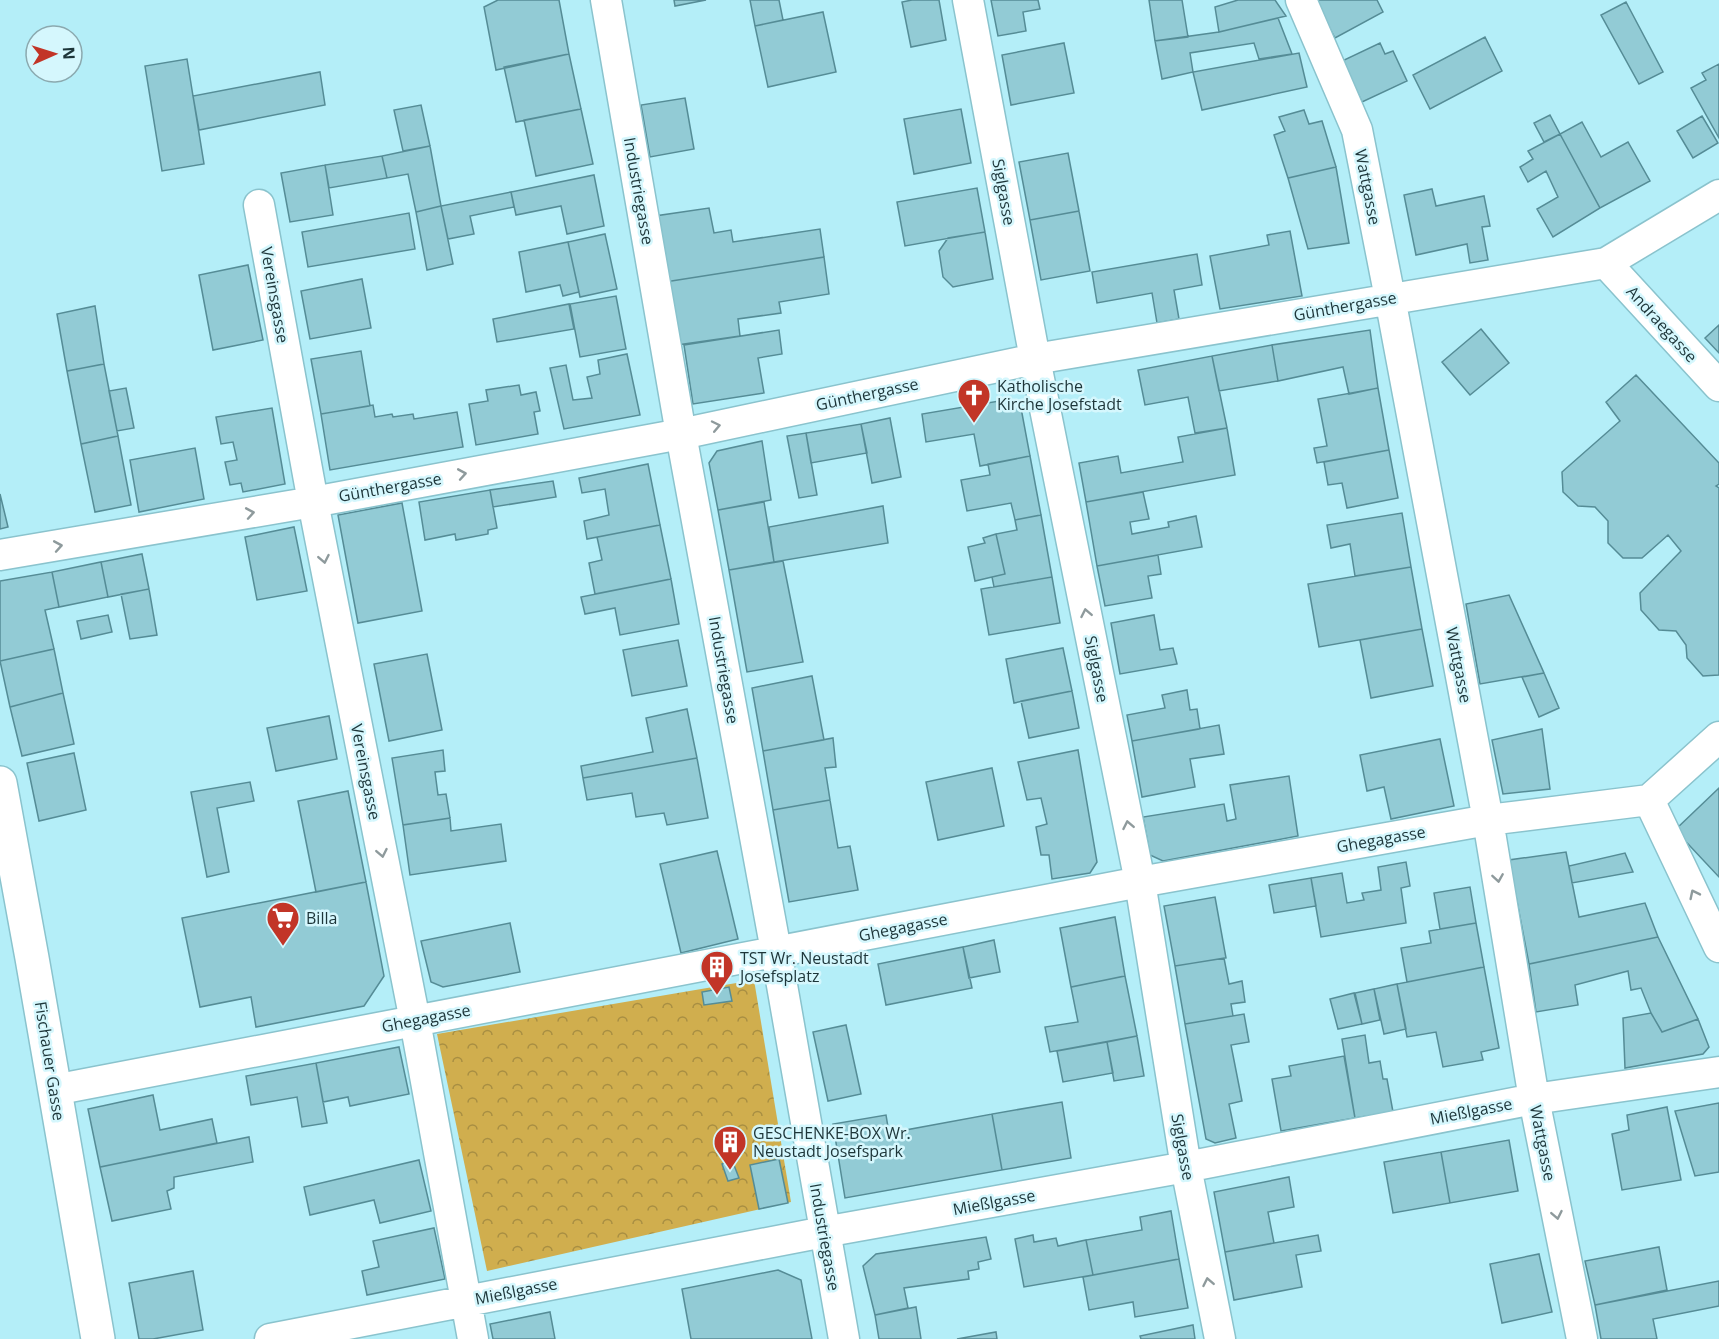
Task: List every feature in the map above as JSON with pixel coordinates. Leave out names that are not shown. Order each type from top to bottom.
[{"type":"main road","name":"Fischauer Gasse","points":[[0,783],[98,1339]]},
{"type":"street","name":"Industriegasse","points":[[606,0],[681,434],[776,951],[844,1339]]},
{"type":"street","name":"Siglgasse","points":[[968,0],[1035,359],[1140,882],[1186,1167],[1220,1339]]},
{"type":"street","name":"Wattgasse","points":[[1301,0],[1357,130],[1488,820],[1534,1099],[1582,1339]]},
{"type":"street","name":"Günthergasse","points":[[0,555],[313,502],[681,434],[1035,359],[1606,262],[1719,195]]},
{"type":"street","name":"Vereinsgasse","points":[[259,205],[313,502],[415,1021],[472,1339]]},
{"type":"street","name":"Andraegasse","points":[[1606,262],[1719,386]]},
{"type":"street","points":[[1719,737],[1649,800],[1719,947]]},
{"type":"street","name":"Ghegagasse","points":[[54,1090],[1140,882],[1488,820],[1649,800]]},
{"type":"street","name":"Mießlgasse","points":[[270,1339],[824,1232],[1186,1167],[1534,1099],[1719,1072]]},
{"type":"green space","points":[[754,980],[791,1202],[487,1271],[437,1034]]},
{"type":"building","points":[[498,0],[559,0],[569,54],[496,70],[484,7]]},
{"type":"building","points":[[674,0],[706,0],[675,6]]},
{"type":"building","points":[[750,0],[779,0],[783,20],[755,26]]},
{"type":"building","points":[[939,0],[946,40],[911,47],[902,2]]},
{"type":"building","points":[[991,0],[1038,0],[1040,9],[1023,12],[1026,31],[998,36]]},
{"type":"building","points":[[1149,0],[1182,0],[1188,37],[1155,41]]},
{"type":"building","points":[[1238,0],[1275,0],[1286,16],[1219,32],[1215,7]]},
{"type":"building","points":[[1314,0],[1377,0],[1383,12],[1335,38]]},
{"type":"building","points":[[1626,2],[1663,72],[1639,84],[1601,15]]},
{"type":"building","points":[[823,12],[836,72],[768,87],[755,26]]},
{"type":"building","points":[[1278,18],[1292,54],[1259,59],[1254,43],[1190,53],[1193,72],[1162,79],[1155,41],[1219,32]]},
{"type":"building","points":[[1485,37],[1502,71],[1430,109],[1413,75]]},
{"type":"building","points":[[1064,43],[1074,93],[1011,105],[1002,55]]},
{"type":"building","points":[[1380,43],[1385,54],[1393,51],[1407,81],[1362,102],[1342,61]]},
{"type":"building","points":[[1299,53],[1307,87],[1202,110],[1193,72]]},
{"type":"building","points":[[569,54],[581,109],[516,122],[504,67]]},
{"type":"building","points":[[187,59],[204,164],[162,171],[145,66]]},
{"type":"building","points":[[1719,64],[1719,138],[1691,88],[1706,80],[1702,73]]},
{"type":"building","points":[[320,72],[325,105],[199,130],[193,96]]},
{"type":"building","points":[[685,98],[694,149],[650,157],[641,105]]},
{"type":"building","points":[[421,105],[430,146],[403,151],[394,110]]},
{"type":"building","points":[[581,109],[593,164],[536,176],[524,120]]},
{"type":"building","points":[[961,109],[971,163],[914,174],[904,119]]},
{"type":"building","points":[[1304,110],[1309,124],[1322,121],[1336,167],[1288,178],[1274,135],[1285,131],[1279,117]]},
{"type":"building","points":[[1550,115],[1560,134],[1544,142],[1534,123]]},
{"type":"building","points":[[1702,116],[1718,143],[1693,158],[1677,131]]},
{"type":"building","points":[[1582,122],[1601,157],[1628,142],[1650,181],[1600,208],[1560,134]]},
{"type":"building","points":[[1560,134],[1600,208],[1553,237],[1537,209],[1558,197],[1546,171],[1528,182],[1520,167],[1533,159],[1528,151]]},
{"type":"building","points":[[430,146],[441,206],[416,212],[408,174],[387,178],[382,156]]},
{"type":"building","points":[[1068,153],[1079,211],[1030,220],[1019,162]]},
{"type":"building","points":[[382,156],[387,178],[329,188],[325,165]]},
{"type":"building","points":[[325,165],[333,215],[290,222],[281,173]]},
{"type":"building","points":[[1336,167],[1349,243],[1308,249],[1288,178]]},
{"type":"building","points":[[594,175],[604,226],[567,234],[561,206],[516,215],[511,192]]},
{"type":"building","points":[[977,188],[985,232],[905,246],[897,202]]},
{"type":"building","points":[[1432,189],[1436,206],[1484,196],[1490,226],[1482,227],[1488,260],[1470,263],[1467,244],[1416,255],[1404,195]]},
{"type":"building","points":[[511,192],[514,207],[470,216],[474,234],[448,239],[441,206]]},
{"type":"building","points":[[441,206],[453,264],[427,270],[416,212]]},
{"type":"building","points":[[709,208],[714,233],[731,230],[733,242],[820,229],[824,257],[665,282],[655,216]]},
{"type":"building","points":[[1079,211],[1090,271],[1041,280],[1030,220]]},
{"type":"building","points":[[409,213],[415,249],[308,267],[302,232]]},
{"type":"building","points":[[1290,231],[1302,296],[1220,309],[1210,256],[1269,245],[1267,235]]},
{"type":"building","points":[[985,232],[993,279],[953,287],[943,277],[939,251],[948,238]]},
{"type":"building","points":[[605,234],[617,289],[580,297],[568,242]]},
{"type":"building","points":[[568,242],[579,292],[563,296],[560,285],[526,292],[519,252]]},
{"type":"building","points":[[1197,254],[1202,285],[1174,290],[1179,319],[1157,323],[1152,293],[1097,303],[1092,272]]},
{"type":"building","points":[[824,257],[829,294],[779,302],[781,313],[738,319],[740,336],[677,345],[665,282]]},
{"type":"building","points":[[248,265],[263,340],[213,350],[199,275]]},
{"type":"building","points":[[362,279],[371,328],[310,339],[301,291]]},
{"type":"building","points":[[616,296],[626,349],[580,357],[570,304]]},
{"type":"building","points":[[569,304],[574,329],[497,342],[493,319]]},
{"type":"building","points":[[95,306],[104,364],[67,371],[57,314]]},
{"type":"building","points":[[1719,325],[1719,353],[1705,338]]},
{"type":"building","points":[[1481,329],[1509,363],[1470,395],[1442,362]]},
{"type":"building","points":[[779,330],[782,354],[758,358],[764,393],[693,404],[684,345]]},
{"type":"building","points":[[1370,330],[1378,388],[1349,394],[1343,367],[1278,381],[1272,345]]},
{"type":"building","points":[[1272,345],[1278,381],[1219,391],[1212,356]]},
{"type":"building","points":[[361,351],[370,406],[321,414],[311,359]]},
{"type":"building","points":[[627,354],[640,415],[564,429],[550,368],[566,365],[573,400],[592,398],[587,377],[600,374],[598,360]]},
{"type":"building","points":[[1212,356],[1227,428],[1195,433],[1188,397],[1145,405],[1138,370]]},
{"type":"building","points":[[104,364],[118,436],[81,444],[67,371]]},
{"type":"building","points":[[1636,375],[1719,463],[1719,484],[1716,486],[1719,488],[1719,675],[1703,676],[1687,658],[1686,645],[1676,631],[1659,630],[1641,610],[1640,593],[1681,551],[1668,535],[1642,558],[1623,558],[1608,543],[1608,521],[1595,507],[1578,506],[1563,492],[1562,472],[1620,421],[1606,402]]},
{"type":"building","points":[[519,385],[521,395],[536,392],[540,411],[534,412],[538,434],[476,445],[469,404],[488,401],[486,390]]},
{"type":"building","points":[[126,388],[134,428],[117,431],[109,391]]},
{"type":"building","points":[[1378,388],[1389,450],[1317,463],[1314,448],[1327,446],[1318,399]]},
{"type":"building","name":"Katholische Kirche Josefstadt","points":[[1011,399],[1021,408],[1030,456],[980,466],[974,434],[926,442],[922,414]]},
{"type":"building","points":[[373,405],[375,417],[413,414],[414,419],[457,412],[463,447],[330,470],[321,414]]},
{"type":"building","points":[[272,408],[285,484],[243,492],[241,483],[230,485],[225,462],[237,460],[233,442],[221,444],[216,417]]},
{"type":"building","points":[[890,418],[901,477],[872,483],[861,424]]},
{"type":"building","points":[[861,424],[867,453],[811,463],[806,433]]},
{"type":"building","points":[[1227,428],[1235,475],[1086,502],[1079,463],[1118,456],[1121,473],[1183,462],[1178,437]]},
{"type":"building","points":[[806,433],[817,495],[799,498],[787,436]]},
{"type":"building","points":[[118,436],[131,505],[95,512],[81,444]]},
{"type":"building","points":[[762,441],[771,500],[718,510],[709,463],[717,451]]},
{"type":"building","points":[[195,448],[204,499],[139,512],[130,460]]},
{"type":"building","points":[[1389,450],[1398,498],[1347,508],[1342,483],[1328,485],[1324,462]]},
{"type":"building","points":[[1030,456],[1041,515],[1015,520],[1011,503],[967,511],[961,480],[990,475],[988,464]]},
{"type":"building","points":[[648,464],[660,525],[587,539],[584,521],[609,515],[605,489],[582,493],[579,478]]},
{"type":"building","points":[[553,481],[556,497],[493,507],[490,490]]},
{"type":"building","points":[[490,490],[497,528],[488,530],[488,534],[456,540],[455,534],[425,540],[419,502]]},
{"type":"building","points":[[1143,492],[1149,519],[1130,522],[1132,534],[1169,527],[1168,522],[1196,516],[1202,547],[1097,566],[1086,502]]},
{"type":"building","points":[[0,494],[8,527],[0,529]]},
{"type":"building","points":[[764,502],[774,562],[729,570],[718,510]]},
{"type":"building","points":[[402,503],[422,611],[358,623],[338,515]]},
{"type":"building","points":[[883,506],[888,543],[774,562],[769,527]]},
{"type":"building","points":[[1402,513],[1411,567],[1355,576],[1350,544],[1331,548],[1327,525]]},
{"type":"building","points":[[1041,515],[1052,577],[994,587],[992,577],[1005,574],[996,534],[1017,530],[1015,520]]},
{"type":"building","points":[[660,525],[671,579],[595,594],[589,563],[602,560],[597,537]]},
{"type":"building","points":[[294,527],[307,591],[257,600],[245,537]]},
{"type":"building","points":[[996,534],[1005,574],[975,581],[968,547],[985,543],[983,538]]},
{"type":"building","points":[[142,554],[149,589],[108,597],[101,562]]},
{"type":"building","points":[[1158,555],[1161,574],[1148,576],[1152,598],[1105,606],[1097,566]]},
{"type":"building","points":[[783,561],[803,662],[747,672],[729,570]]},
{"type":"building","points":[[101,562],[108,597],[59,607],[52,572]]},
{"type":"building","points":[[1411,567],[1422,629],[1319,647],[1308,584]]},
{"type":"building","points":[[52,572],[59,607],[45,610],[54,649],[0,661],[0,581]]},
{"type":"building","points":[[1052,577],[1060,623],[989,635],[981,589]]},
{"type":"building","points":[[671,579],[679,624],[620,635],[615,608],[585,614],[581,597]]},
{"type":"building","points":[[149,589],[157,635],[130,639],[121,594]]},
{"type":"building","points":[[1509,595],[1544,673],[1480,684],[1466,604]]},
{"type":"building","points":[[108,615],[112,632],[81,639],[77,621]]},
{"type":"building","points":[[1154,615],[1160,650],[1173,648],[1177,664],[1120,674],[1111,623]]},
{"type":"building","points":[[1422,629],[1433,686],[1371,698],[1360,640]]},
{"type":"building","points":[[678,640],[687,686],[632,696],[623,650]]},
{"type":"building","points":[[1063,648],[1072,691],[1014,703],[1006,659]]},
{"type":"building","points":[[54,649],[63,693],[10,707],[0,661]]},
{"type":"building","points":[[427,654],[442,730],[389,741],[374,664]]},
{"type":"building","points":[[1544,673],[1559,708],[1539,717],[1522,677]]},
{"type":"building","points":[[812,676],[824,740],[763,751],[752,688]]},
{"type":"building","points":[[1187,690],[1190,710],[1197,709],[1200,729],[1132,741],[1127,715],[1165,708],[1162,695]]},
{"type":"building","points":[[1072,691],[1079,728],[1029,738],[1021,701]]},
{"type":"building","points":[[63,693],[74,744],[22,756],[10,707]]},
{"type":"building","points":[[687,709],[697,758],[583,778],[581,766],[653,752],[646,718]]},
{"type":"building","points":[[329,716],[337,759],[276,771],[267,728]]},
{"type":"building","points":[[1219,725],[1224,754],[1190,759],[1195,787],[1142,797],[1132,741]]},
{"type":"building","points":[[1542,729],[1550,789],[1503,794],[1492,740]]},
{"type":"building","points":[[833,738],[836,767],[825,768],[830,800],[773,810],[763,751]]},
{"type":"building","points":[[1440,739],[1454,806],[1391,819],[1384,787],[1367,791],[1360,755]]},
{"type":"building","points":[[443,750],[445,771],[435,772],[438,795],[446,794],[450,818],[403,825],[392,758]]},
{"type":"building","points":[[1078,750],[1097,862],[1090,873],[1052,879],[1049,855],[1041,855],[1036,827],[1047,824],[1041,798],[1027,800],[1018,762]]},
{"type":"building","points":[[74,753],[86,810],[39,821],[27,763]]},
{"type":"building","points":[[697,758],[708,818],[667,825],[664,813],[636,817],[632,793],[587,800],[583,778]]},
{"type":"building","points":[[992,768],[1004,826],[938,840],[926,782]]},
{"type":"building","points":[[1289,776],[1298,836],[1163,861],[1150,855],[1143,817],[1224,804],[1227,821],[1236,819],[1230,785]]},
{"type":"building","points":[[250,782],[254,801],[217,808],[229,872],[207,877],[191,792]]},
{"type":"building","points":[[1719,788],[1719,877],[1675,830]]},
{"type":"building","points":[[348,791],[366,882],[316,892],[298,801]]},
{"type":"building","points":[[830,800],[838,848],[850,846],[858,890],[789,902],[773,810]]},
{"type":"building","points":[[450,818],[451,831],[501,824],[506,861],[410,875],[403,825]]},
{"type":"building","points":[[717,851],[738,939],[681,953],[660,864]]},
{"type":"building","points":[[1566,852],[1579,917],[1645,903],[1658,937],[1529,964],[1509,860]]},
{"type":"building","points":[[1625,853],[1633,872],[1572,883],[1569,866]]},
{"type":"building","points":[[1406,862],[1410,886],[1401,888],[1406,923],[1321,937],[1311,878],[1342,873],[1347,903],[1364,900],[1362,893],[1381,890],[1378,867]]},
{"type":"building","points":[[1311,878],[1316,906],[1274,913],[1269,885]]},
{"type":"building","name":"Billa","points":[[366,882],[384,976],[364,1006],[256,1027],[251,997],[200,1007],[182,918]]},
{"type":"building","points":[[1470,887],[1476,923],[1440,929],[1434,893]]},
{"type":"building","points":[[1215,897],[1226,958],[1175,966],[1164,906]]},
{"type":"building","points":[[1115,917],[1125,976],[1071,987],[1060,928]]},
{"type":"building","points":[[510,923],[520,972],[443,987],[431,982],[421,941]]},
{"type":"building","points":[[1476,923],[1484,967],[1407,982],[1401,948],[1431,943],[1429,931]]},
{"type":"building","points":[[1658,937],[1698,1019],[1662,1032],[1641,988],[1631,990],[1628,971],[1575,985],[1578,1005],[1536,1012],[1529,964]]},
{"type":"building","points":[[994,940],[1000,972],[969,978],[963,947]]},
{"type":"building","points":[[963,947],[972,988],[886,1005],[878,964]]},
{"type":"building","points":[[1224,958],[1229,984],[1242,981],[1245,1002],[1231,1004],[1233,1016],[1185,1024],[1175,966]]},
{"type":"building","points":[[1484,967],[1499,1048],[1481,1052],[1483,1060],[1443,1067],[1436,1032],[1407,1037],[1397,984]]},
{"type":"building","points":[[1125,976],[1137,1036],[1050,1052],[1045,1027],[1078,1022],[1071,987]]},
{"type":"building","points":[[1397,984],[1406,1029],[1384,1034],[1374,989]]},
{"type":"building","name":"TST Wr. Neustadt Josefsplatz","points":[[729,987],[732,1001],[704,1005],[702,992]]},
{"type":"building","points":[[1374,989],[1380,1020],[1362,1024],[1355,993]]},
{"type":"building","points":[[1354,993],[1362,1024],[1338,1029],[1330,999]]},
{"type":"building","points":[[1651,1013],[1662,1032],[1698,1019],[1709,1047],[1703,1054],[1625,1068],[1623,1018]]},
{"type":"building","points":[[1244,1014],[1249,1042],[1231,1045],[1242,1101],[1229,1104],[1236,1138],[1215,1143],[1206,1139],[1185,1024]]},
{"type":"building","points":[[846,1025],[861,1094],[828,1101],[813,1032]]},
{"type":"building","points":[[1365,1035],[1369,1063],[1380,1061],[1383,1079],[1387,1079],[1393,1112],[1355,1118],[1342,1039]]},
{"type":"building","points":[[1137,1036],[1144,1076],[1114,1081],[1107,1042]]},
{"type":"building","points":[[1107,1042],[1113,1073],[1063,1082],[1057,1051]]},
{"type":"building","points":[[399,1047],[409,1094],[350,1106],[348,1097],[323,1102],[316,1063]]},
{"type":"building","points":[[1344,1056],[1355,1118],[1281,1131],[1272,1079],[1291,1076],[1289,1066]]},
{"type":"building","points":[[316,1063],[327,1123],[302,1127],[297,1097],[251,1105],[246,1076]]},
{"type":"building","points":[[153,1095],[160,1130],[212,1119],[217,1143],[100,1167],[88,1109]]},
{"type":"building","points":[[1062,1102],[1071,1158],[1002,1170],[992,1114]]},
{"type":"building","points":[[1719,1103],[1719,1172],[1695,1176],[1675,1111]]},
{"type":"building","points":[[1667,1107],[1681,1180],[1622,1190],[1612,1134],[1629,1130],[1627,1115]]},
{"type":"building","points":[[992,1114],[1002,1170],[845,1198],[833,1124],[886,1115],[889,1133]]},
{"type":"building","points":[[249,1137],[253,1162],[174,1177],[174,1188],[167,1191],[171,1209],[112,1221],[100,1167]]},
{"type":"building","points":[[1509,1140],[1518,1191],[1450,1203],[1441,1152]]},
{"type":"building","points":[[1441,1152],[1450,1203],[1393,1213],[1384,1162]]},
{"type":"building","points":[[779,1159],[788,1203],[759,1209],[750,1165]]},
{"type":"building","points":[[419,1160],[431,1211],[380,1223],[374,1200],[310,1215],[304,1187]]},
{"type":"building","name":"GESCHENKE-BOX Wr. Neustadt Josefspark","points":[[732,1160],[739,1178],[728,1181],[722,1164]]},
{"type":"building","points":[[1289,1177],[1294,1207],[1268,1212],[1274,1243],[1225,1252],[1214,1192]]},
{"type":"building","points":[[1171,1211],[1179,1259],[1093,1275],[1086,1240],[1142,1230],[1140,1217]]},
{"type":"building","points":[[434,1228],[445,1279],[367,1295],[362,1271],[379,1267],[373,1241]]},
{"type":"building","points":[[1033,1235],[1034,1242],[1056,1238],[1058,1246],[1086,1240],[1093,1275],[1024,1287],[1015,1239]]},
{"type":"building","points":[[1318,1235],[1321,1251],[1296,1255],[1302,1287],[1234,1300],[1225,1252]]},
{"type":"building","points":[[986,1237],[991,1259],[978,1262],[979,1269],[968,1271],[969,1279],[904,1288],[908,1308],[875,1315],[863,1266],[876,1254]]},
{"type":"building","points":[[1659,1247],[1667,1290],[1595,1305],[1585,1261]]},
{"type":"building","points":[[1539,1254],[1552,1312],[1502,1323],[1490,1264]]},
{"type":"building","points":[[1179,1259],[1188,1308],[1135,1317],[1133,1302],[1089,1310],[1083,1277]]},
{"type":"building","points":[[778,1270],[801,1280],[812,1339],[691,1339],[682,1289]]},
{"type":"building","points":[[193,1271],[203,1330],[153,1339],[139,1339],[129,1283]]},
{"type":"building","points":[[1719,1281],[1719,1306],[1653,1319],[1657,1339],[1601,1339],[1595,1305]]},
{"type":"building","points":[[916,1307],[921,1339],[879,1339],[875,1315]]},
{"type":"building","points":[[550,1312],[555,1339],[493,1339],[490,1324]]},
{"type":"building","points":[[1193,1325],[1195,1339],[1141,1339],[1140,1336]]},
{"type":"building","points":[[996,1332],[997,1339],[957,1339]]},
{"type":"place","name":"Katholische Kirche Josefstadt","points":[[974,424]]},
{"type":"place","name":"Billa","points":[[283,947]]},
{"type":"place","name":"TST Wr. Neustadt Josefsplatz","points":[[717,996]]},
{"type":"place","name":"GESCHENKE-BOX Wr. Neustadt Josefspark","points":[[730,1171]]}]
